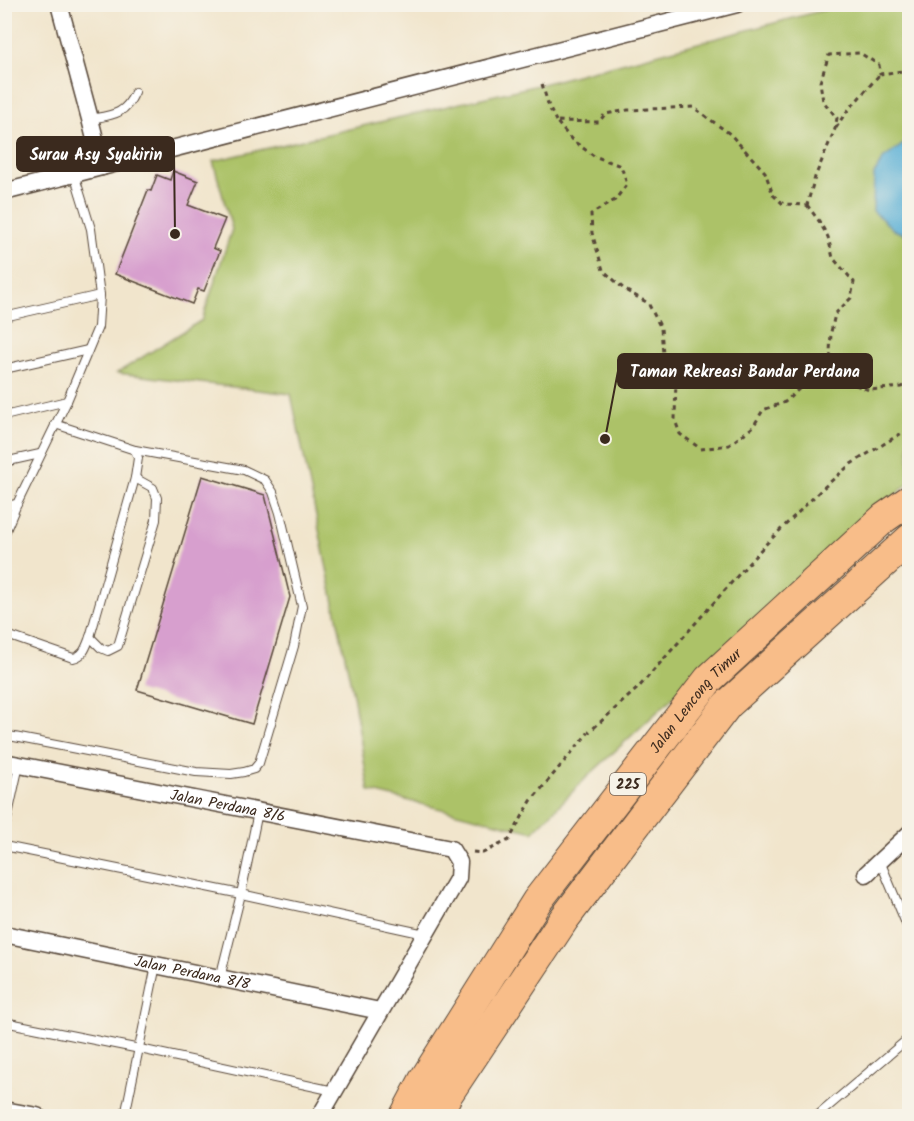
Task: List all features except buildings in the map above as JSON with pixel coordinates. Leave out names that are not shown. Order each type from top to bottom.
[{"type":"highway","name":"Jalan Lencong Timur","points":[[405,1116],[424,1080],[537,901],[709,679],[884,518],[909,500]]},
{"type":"highway","name":"Jalan Lencong Timur","points":[[436,1116],[447,1095],[564,919],[727,705],[909,538]]},
{"type":"street","points":[[59,4],[102,167]]},
{"type":"street","points":[[4,192],[737,4]]},
{"type":"street","name":"Jalan Perdana 8/6","points":[[12,763],[451,849]]},
{"type":"street","points":[[866,874],[909,833]]},
{"type":"street","points":[[320,1116],[458,878],[459,862],[451,849]]},
{"type":"street","name":"Jalan Perdana 8/8","points":[[4,934],[380,1011]]},
{"type":"street","points":[[4,1110],[37,1116]]},
{"type":"lane","points":[[90,119],[116,114],[126,108],[135,92]]},
{"type":"lane","points":[[4,535],[40,454],[67,401],[98,327],[100,295],[91,229],[74,174]]},
{"type":"lane","points":[[4,317],[100,295]]},
{"type":"lane","points":[[4,369],[88,350]]},
{"type":"lane","points":[[4,416],[67,401]]},
{"type":"lane","points":[[4,735],[196,772],[231,774],[254,769],[259,763],[301,618],[302,606],[280,513],[273,492],[265,480],[244,470],[135,450],[55,424]]},
{"type":"lane","points":[[4,634],[73,658],[80,657],[90,637],[135,478],[138,458],[135,450]]},
{"type":"lane","points":[[4,462],[40,454]]},
{"type":"lane","points":[[90,637],[101,648],[108,651],[118,646],[156,520],[156,498],[153,488],[135,478]]},
{"type":"lane","points":[[4,506],[17,504]]},
{"type":"lane","points":[[4,833],[12,763]]},
{"type":"lane","points":[[220,978],[258,812]]},
{"type":"lane","points":[[4,846],[425,934]]},
{"type":"lane","points":[[880,861],[909,933]]},
{"type":"lane","points":[[125,1116],[156,965]]},
{"type":"lane","points":[[4,1022],[334,1091]]},
{"type":"lane","points":[[817,1116],[909,1037]]},
{"type":"path","points":[[835,129],[837,118],[823,101],[820,82],[829,55],[860,53],[879,65],[880,74]]},
{"type":"path","points":[[807,205],[815,177],[835,129],[844,115],[880,74],[909,70]]},
{"type":"path","points":[[542,84],[556,121],[572,140],[594,156],[621,166],[627,184],[615,200],[591,214],[592,233],[603,270],[625,290],[648,303],[661,328],[663,354],[676,376],[675,420],[680,434],[701,449],[729,445],[753,427],[763,410],[785,402],[802,386],[825,381],[845,381],[869,390],[902,387],[909,383]]},
{"type":"path","points":[[556,121],[599,122],[605,114],[628,110],[693,107],[730,134],[765,172],[773,195],[783,204],[807,205],[819,220],[828,237],[833,258],[854,282],[851,298],[835,314],[831,332],[830,353],[837,371],[845,381]]},
{"type":"path","points":[[451,849],[483,853],[509,840],[531,801],[588,733],[638,688],[764,546],[851,464],[909,428]]},
{"type":"green space","points":[[843,5],[909,5],[909,483],[810,570],[586,778],[533,832],[369,791],[353,695],[291,394],[117,373],[202,320],[232,229],[213,161],[542,84]]},
{"type":"water","points":[[909,140],[909,236],[894,230],[873,211],[874,174],[883,159]]},
{"type":"place","name":"Surau Asy Syakirin","points":[[175,234]]},
{"type":"place","name":"Taman Rekreasi Bandar Perdana","points":[[605,439]]}]
